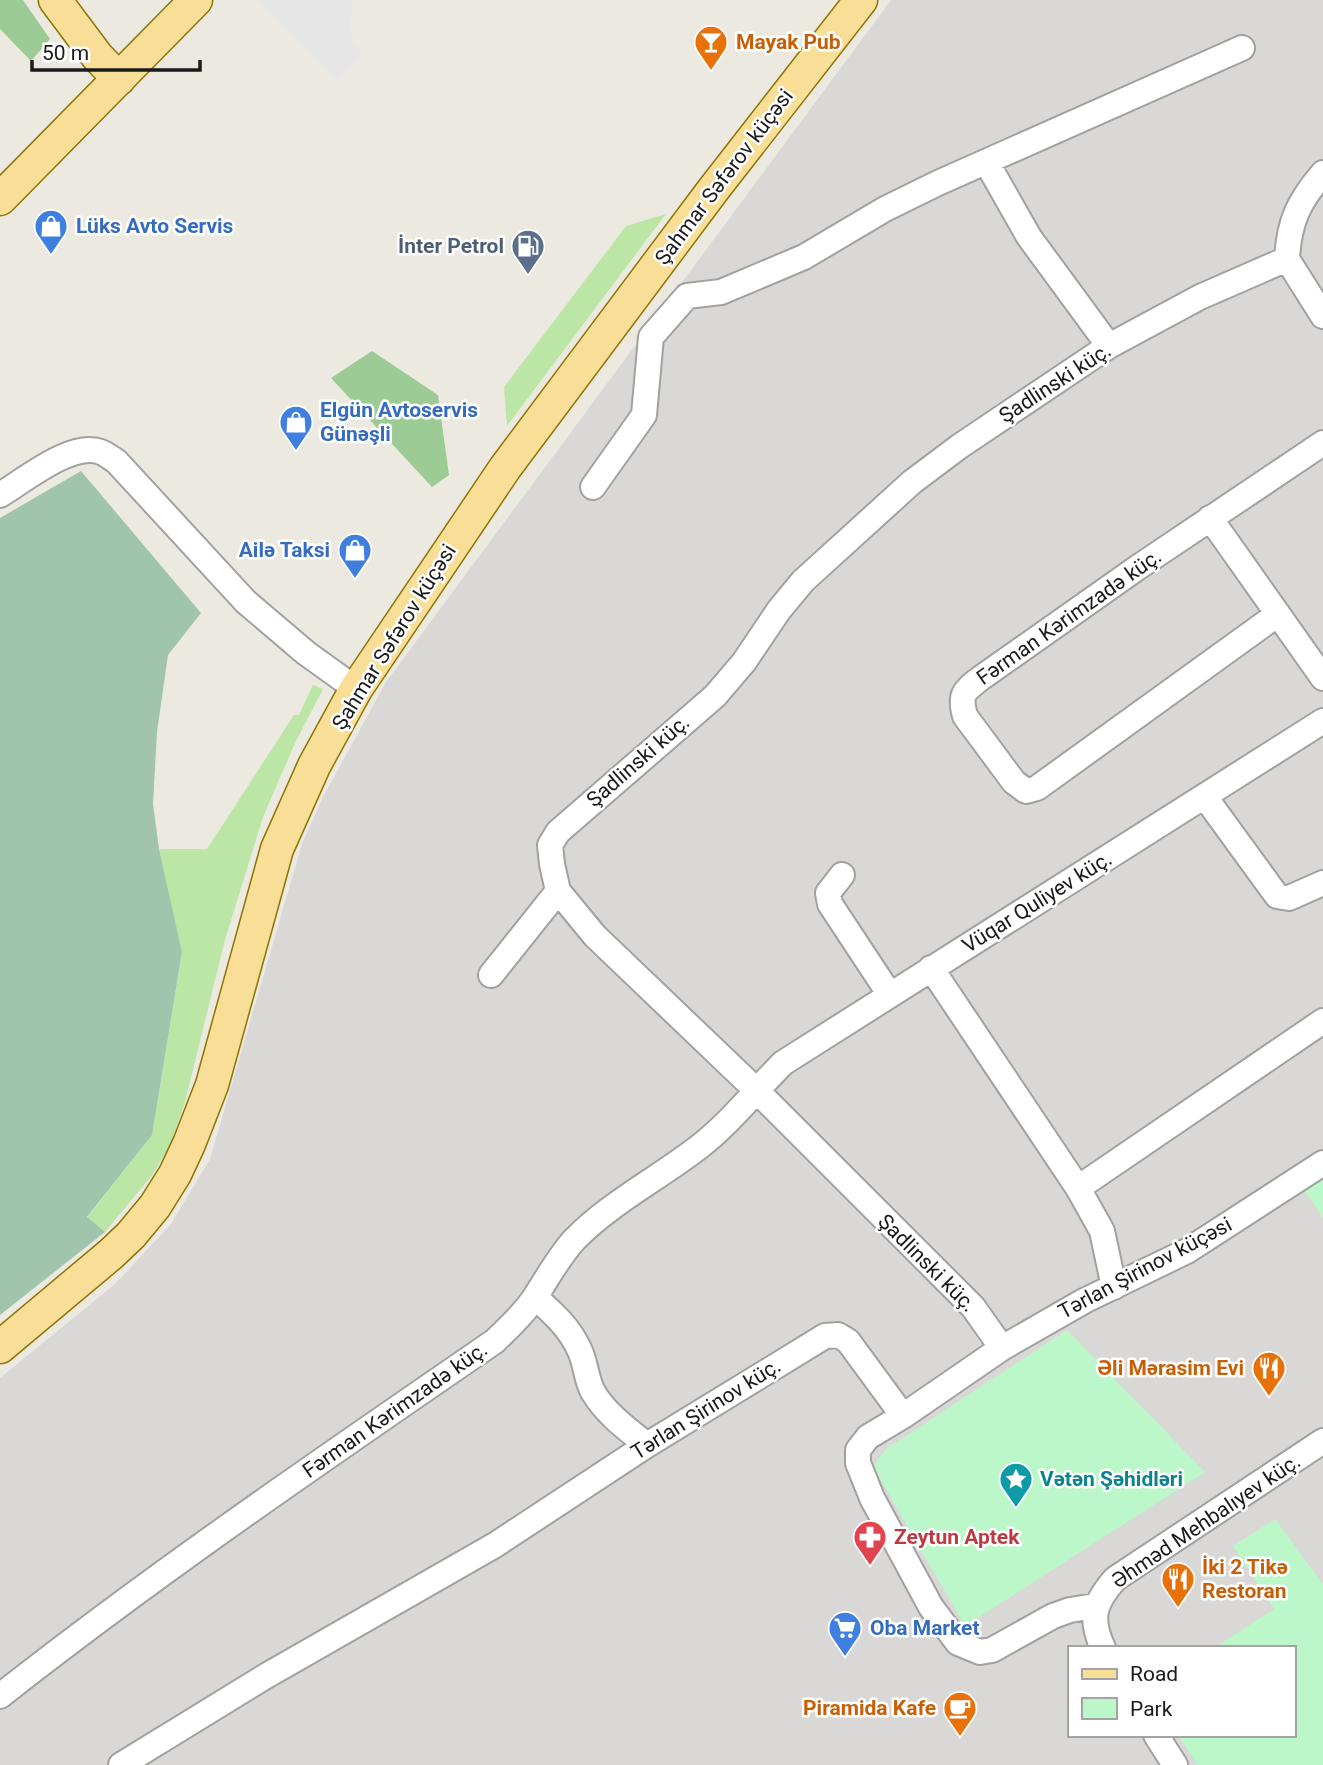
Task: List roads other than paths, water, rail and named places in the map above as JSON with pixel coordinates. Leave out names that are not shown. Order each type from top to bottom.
[{"type":"main road","points":[[55,0],[97,56],[119,79]]},
{"type":"main road","points":[[0,199],[196,0]]},
{"type":"main road","name":"Şahmar Səfərov küçəsi","points":[[0,1348],[131,1235],[155,1206],[175,1174],[212,1085],[277,849],[314,766],[356,689],[505,468],[637,291],[861,0]]},
{"type":"street","points":[[593,488],[644,415],[651,337],[687,296],[721,292],[804,257],[885,209],[938,183],[1242,48]]},
{"type":"street","points":[[987,163],[1029,237],[1109,346]]},
{"type":"street","points":[[1323,173],[1302,199],[1292,222],[1288,235],[1287,259],[1323,316]]},
{"type":"street","name":"Şadlinski küç.","points":[[1002,1348],[972,1307],[756,1090],[596,936],[558,891],[551,845],[558,832],[715,695],[744,662],[779,610],[803,582],[912,482],[960,446],[1109,346],[1200,297],[1287,259]]},
{"type":"street","points":[[637,291],[668,317]]},
{"type":"street","name":"Fərman Kərimzadə küç.","points":[[1278,614],[1037,788],[1026,791],[1014,782],[965,716],[961,703],[965,690],[1210,518],[1323,443]]},
{"type":"street","points":[[0,495],[67,454],[84,450],[100,452],[116,461],[246,603],[306,653],[356,689]]},
{"type":"street","points":[[1210,518],[1323,678]]},
{"type":"street","name":"Vüqar Quliyev küç.","points":[[756,1090],[794,1055],[1323,721]]},
{"type":"street","points":[[1205,797],[1277,896],[1289,898],[1323,883]]},
{"type":"street","points":[[842,875],[828,892],[830,904],[890,995]]},
{"type":"street","points":[[491,975],[558,891]]},
{"type":"street","points":[[931,968],[1078,1188],[1102,1231],[1114,1287]]},
{"type":"street","points":[[1078,1188],[1323,1021]]},
{"type":"street","name":"Fərman Kərimzadə küç.","points":[[0,1696],[304,1473],[495,1341],[519,1318],[549,1272],[575,1239],[618,1204],[700,1146],[729,1121],[756,1090]]},
{"type":"street","name":"Tərlan Şirinov küçəsi","points":[[1002,1348],[1060,1314],[1186,1251],[1323,1164]]},
{"type":"street","points":[[535,1297],[559,1318],[570,1333],[581,1353],[585,1374],[593,1392],[606,1409],[647,1445]]},
{"type":"street","name":"Tərlan Şirinov küç.","points":[[121,1765],[266,1676],[495,1545],[647,1445],[825,1336],[838,1335],[848,1341],[903,1416]]},
{"type":"street","points":[[1002,1348],[868,1437],[858,1450],[858,1463],[872,1499],[931,1607],[958,1643],[980,1652],[992,1650],[1053,1616],[1095,1606],[1095,1622],[1102,1646]]},
{"type":"street","name":"Əhməd Mehbalıyev küç.","points":[[1095,1606],[1102,1593],[1115,1579],[1323,1441]]},
{"type":"street","points":[[1157,1737],[1175,1765]]},
{"type":"place","name":"Mayak Pub","points":[[711,72]]},
{"type":"place","name":"Lüks Avto Servis","points":[[51,256]]},
{"type":"place","name":"İnter Petrol","points":[[528,276]]},
{"type":"place","name":"Elgün Avtoservis Günəşli","points":[[296,452]]},
{"type":"place","name":"Ailə Taksi","points":[[355,580]]},
{"type":"place","name":"Əli Mərasim Evi","points":[[1269,1398]]},
{"type":"place","name":"Vətən Şəhidləri","points":[[1016,1509]]},
{"type":"place","name":"Zeytun Aptek","points":[[870,1567]]},
{"type":"place","name":"İki 2 Tikə Restoran","points":[[1178,1609]]},
{"type":"place","name":"Oba Market","points":[[845,1658]]},
{"type":"place","name":"Piramida Kafe","points":[[960,1738]]}]
